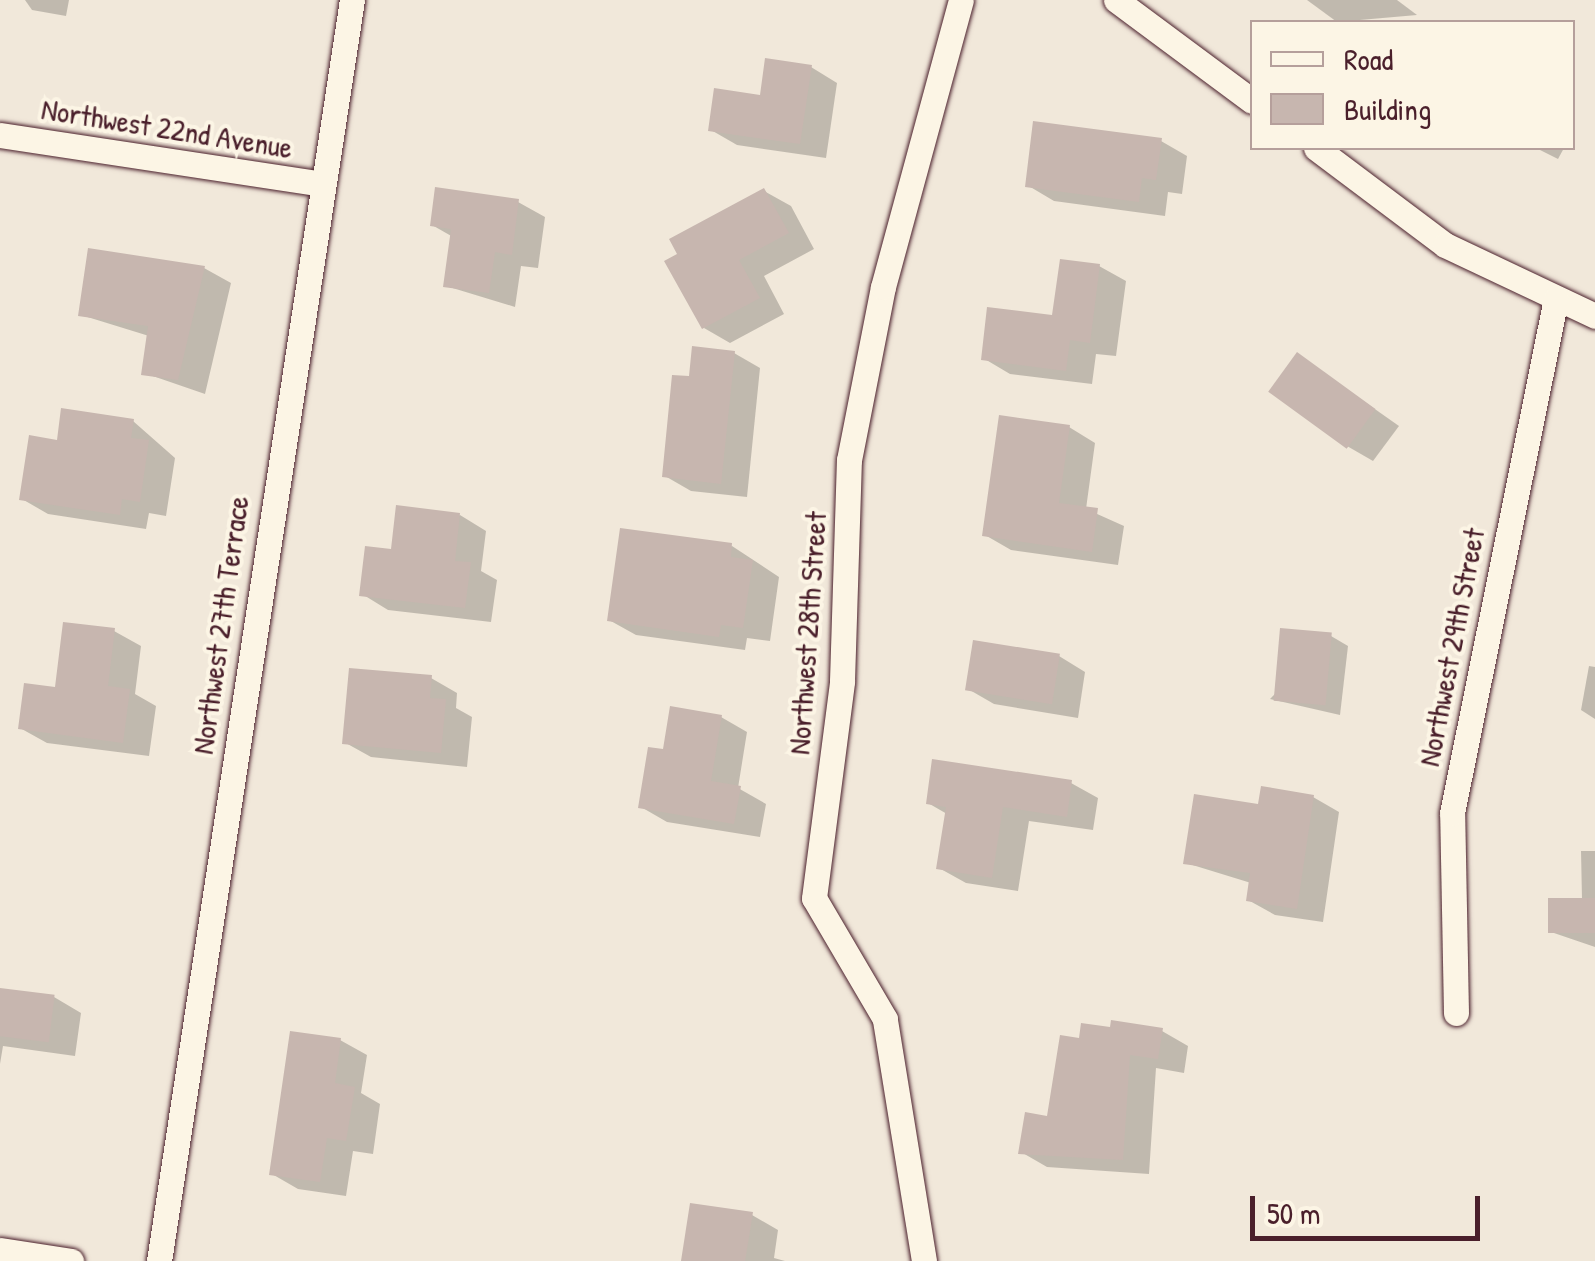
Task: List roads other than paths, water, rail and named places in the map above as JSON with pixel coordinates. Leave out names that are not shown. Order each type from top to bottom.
[{"type":"street","name":"Northwest 27th Terrace","points":[[159,1261],[352,0]]},
{"type":"street","name":"Northwest 28th Street","points":[[924,1261],[885,1020],[814,898],[842,681],[850,460],[883,288],[960,0]]},
{"type":"street","points":[[1116,0],[1250,100]]},
{"type":"street","name":"Northwest 22nd Avenue","points":[[0,135],[323,184]]},
{"type":"street","points":[[1319,150],[1444,245],[1595,316]]},
{"type":"street","name":"Northwest 29th Street","points":[[1456,1013],[1452,813],[1556,298]]},
{"type":"street","points":[[0,1250],[71,1261]]}]
